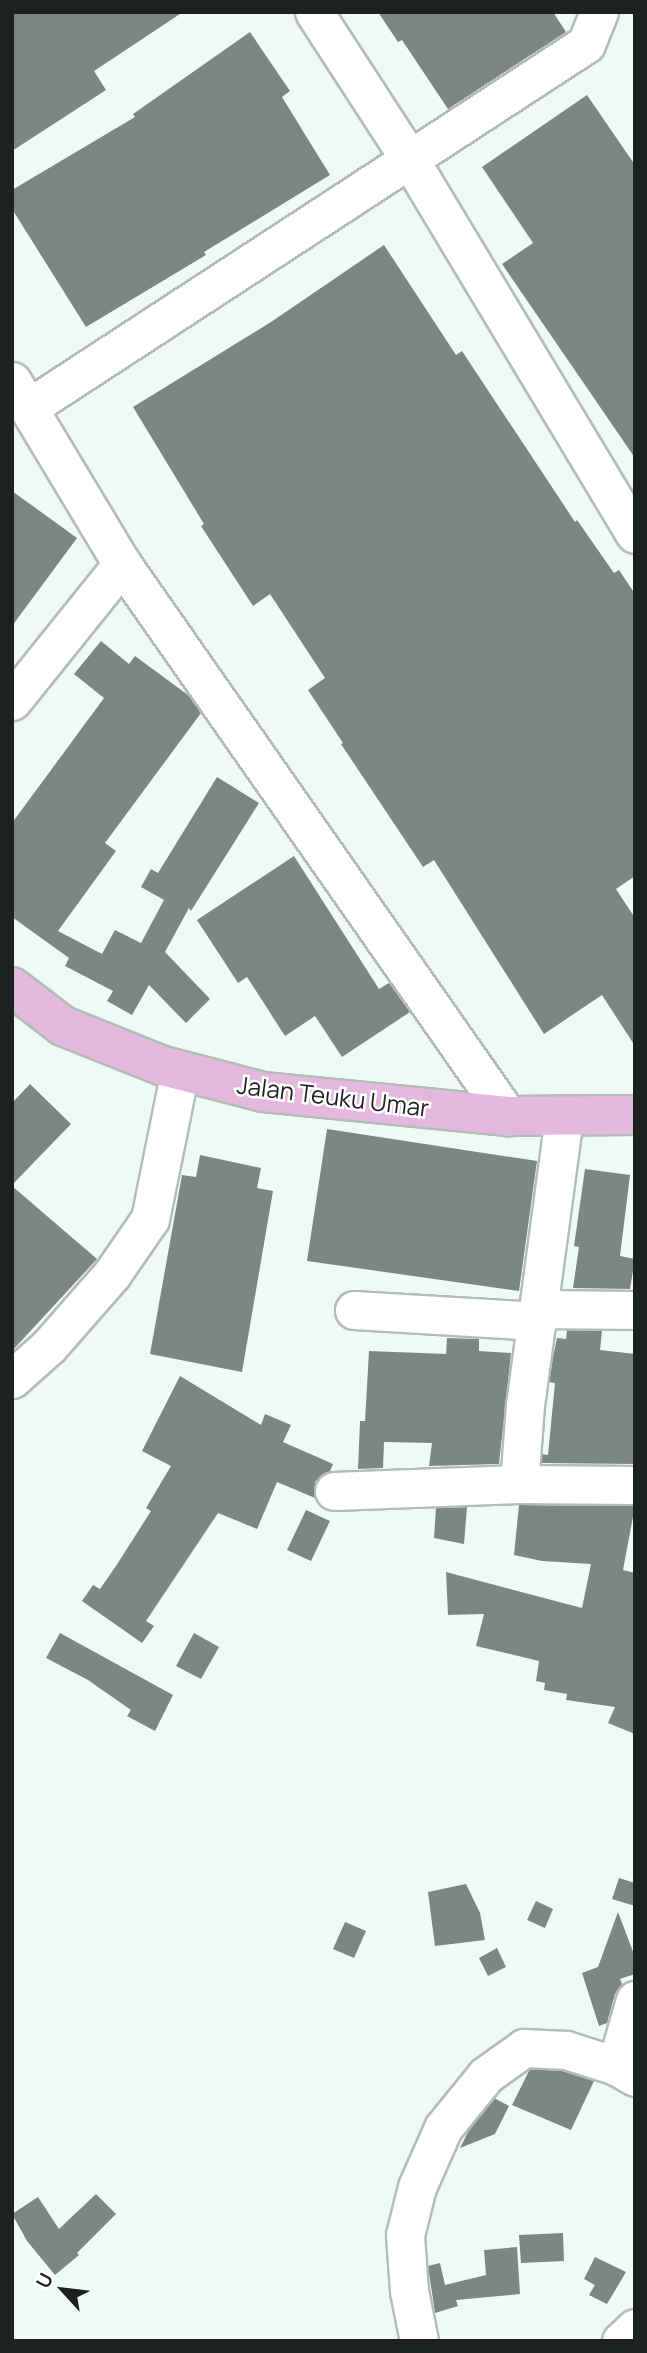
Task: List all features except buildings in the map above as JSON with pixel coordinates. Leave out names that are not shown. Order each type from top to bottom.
[{"type":"main road","name":"Jalan Teuku Umar","points":[[12,987],[62,1026],[180,1070],[263,1092],[508,1116],[635,1115]]},
{"type":"street","points":[[314,12],[410,160],[635,534]]},
{"type":"street","points":[[508,1116],[122,564],[20,395],[410,160],[586,44],[599,12]]},
{"type":"street","points":[[12,701],[122,564]]},
{"type":"street","points":[[12,1379],[49,1346],[112,1274],[150,1219],[180,1070]]},
{"type":"street","points":[[519,1483],[525,1405],[564,1117]]},
{"type":"street","points":[[354,1310],[539,1315],[635,1310]]},
{"type":"street","points":[[334,1491],[519,1483],[635,1485]]},
{"type":"street","points":[[419,2341],[409,2291],[405,2235],[417,2187],[443,2128],[486,2075],[524,2048],[566,2050],[625,2071],[635,2000]]},
{"type":"street","points":[[621,2341],[635,2328]]}]
